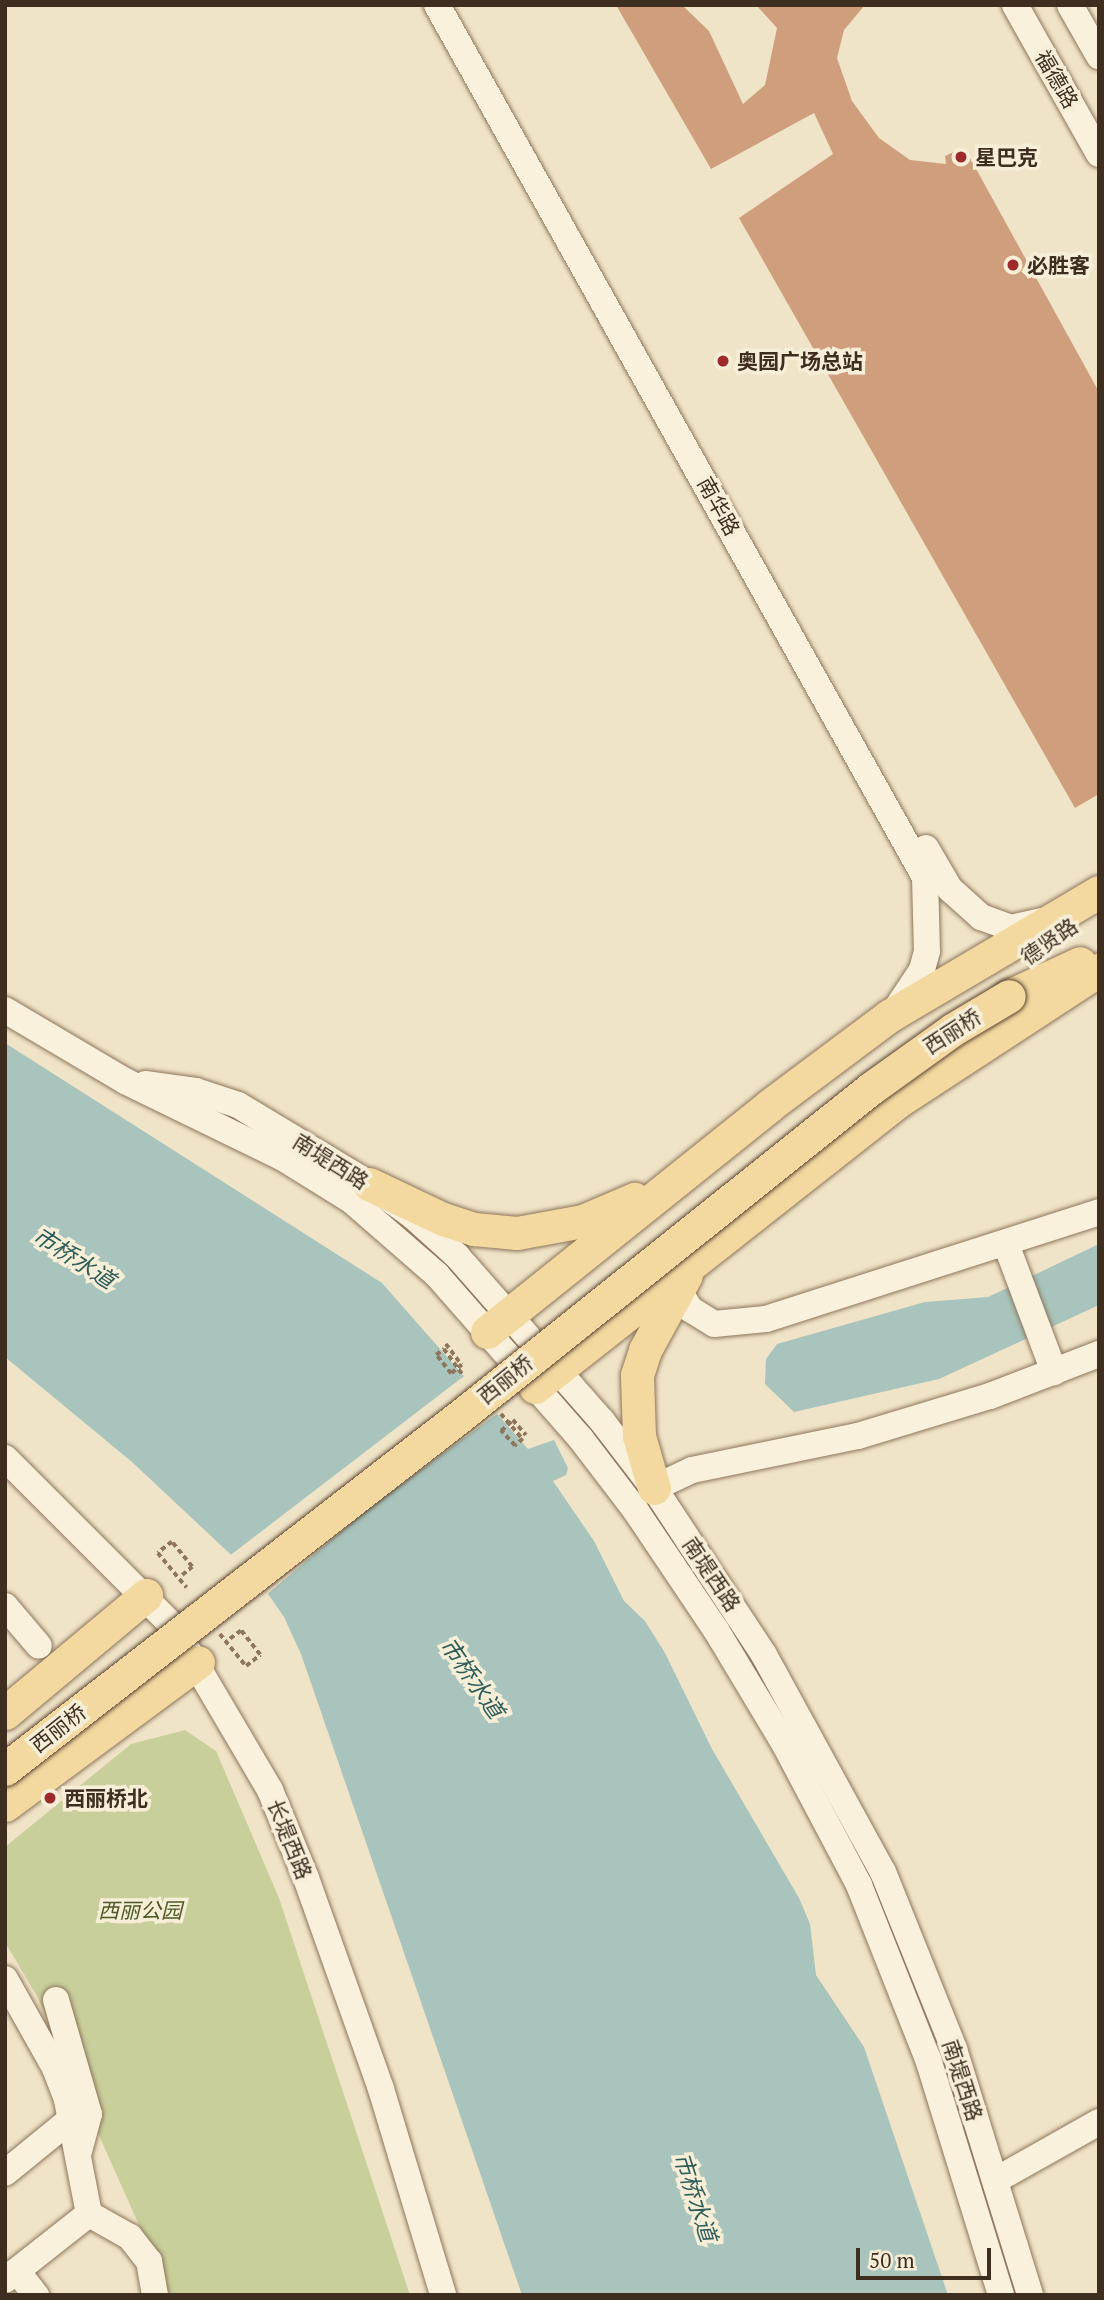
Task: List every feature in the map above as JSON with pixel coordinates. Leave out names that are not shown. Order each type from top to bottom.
[{"type":"main road","points":[[498,1324],[694,1166],[889,1016],[1099,892]]},
{"type":"main road","name":"德贤路","points":[[1004,986],[1099,905]]},
{"type":"main road","name":"德贤路","points":[[1004,986],[1099,956]]},
{"type":"main road","points":[[545,1377],[709,1246],[900,1100],[1099,970]]},
{"type":"main road","name":"西丽桥","points":[[5,1740],[445,1399],[839,1083],[939,1011],[1004,986]]},
{"type":"main road","name":"西丽桥","points":[[5,1769],[459,1417],[870,1088],[952,1030],[1004,986]]},
{"type":"main road","points":[[369,1184],[474,1229],[517,1233],[583,1222],[694,1166]]},
{"type":"main road","points":[[654,1488],[639,1436],[637,1375],[677,1288],[709,1246]]},
{"type":"main road","points":[[5,1713],[146,1595]]},
{"type":"main road","points":[[5,1805],[198,1662]]},
{"type":"street","name":"南华路","points":[[438,5],[925,877],[927,951],[912,987],[889,1016]]},
{"type":"street","name":"南华路","points":[[457,5],[950,889],[981,917],[1004,926],[1028,925],[1054,917]]},
{"type":"street","name":"福德路","points":[[1015,5],[1099,153]]},
{"type":"street","points":[[1070,5],[1099,56]]},
{"type":"street","name":"南堤西路","points":[[5,1010],[125,1081],[283,1158],[352,1202],[437,1276],[498,1324],[545,1377],[654,1488],[771,1666],[883,1872],[954,2049],[1030,2295]]},
{"type":"street","name":"南堤西路","points":[[125,1081],[196,1091],[239,1105],[369,1184],[457,1256],[498,1324]]},
{"type":"street","points":[[677,1288],[690,1309],[703,1320],[736,1324],[766,1319],[1099,1212]]},
{"type":"street","points":[[1006,1244],[1054,1372]]},
{"type":"street","points":[[654,1488],[692,1470],[858,1436],[1054,1372],[1099,1354]]},
{"type":"street","name":"南堤西路","points":[[545,1377],[589,1449],[681,1576],[819,1808],[882,1937],[928,2059],[1001,2295]]},
{"type":"street","name":"长堤西路","points":[[5,1458],[146,1595],[198,1662],[220,1706],[270,1790],[306,1878],[381,2089],[443,2295]]},
{"type":"street","points":[[5,1606],[38,1646]]},
{"type":"street","points":[[164,1687],[194,1692],[220,1706]]},
{"type":"street","points":[[5,1979],[55,2068],[70,2120],[89,2214],[131,2237],[149,2261],[155,2295]]},
{"type":"street","points":[[56,2000],[89,2114],[76,2160]]},
{"type":"street","points":[[5,2017],[55,2068]]},
{"type":"street","points":[[5,2173],[70,2120]]},
{"type":"street","points":[[996,2180],[1099,2122]]},
{"type":"street","points":[[36,2295],[11,2275],[89,2214]]},
{"type":"path","points":[[446,1343],[462,1365],[456,1369],[451,1374],[436,1355],[444,1349],[457,1368],[464,1377]]},
{"type":"path","points":[[499,1413],[507,1422],[515,1430],[523,1439],[515,1446],[501,1431],[507,1426],[513,1420],[526,1435]]},
{"type":"path","points":[[183,1575],[192,1567],[172,1542],[158,1553],[187,1588]]},
{"type":"path","points":[[220,1634],[246,1666],[260,1655],[241,1631],[230,1639]]},
{"type":"green space","name":"西丽公园","points":[[185,1730],[216,1751],[279,1898],[410,2295],[170,2295],[38,1998],[5,1942],[5,1847],[131,1744]]},
{"type":"water","name":"市桥水道","points":[[5,1043],[382,1283],[528,1449],[554,1440],[568,1468],[566,1475],[553,1481],[594,1541],[624,1601],[645,1621],[665,1653],[712,1749],[799,1898],[810,1924],[816,1975],[864,2047],[948,2295],[522,2295],[301,1654],[284,1617],[259,1581],[132,1462],[5,1357]]},
{"type":"water","points":[[1099,1244],[1099,1305],[939,1379],[794,1412],[765,1384],[766,1359],[777,1344],[925,1302],[988,1297]]},
{"type":"pier","points":[[468,1373],[501,1411],[368,1509],[265,1596],[228,1557]]},
{"type":"building","points":[[616,5],[682,5],[709,31],[743,104],[765,85],[777,28],[756,5],[865,5],[844,30],[837,58],[852,101],[879,138],[910,160],[946,164],[945,156],[960,149],[969,156],[1099,392],[1099,794],[1075,808],[739,218],[833,154],[814,113],[711,169]]},
{"type":"place","name":"星巴克","points":[[961,157]]},
{"type":"place","name":"必胜客","points":[[1013,265]]},
{"type":"place","name":"奥园广场总站","points":[[723,361]]},
{"type":"place","name":"西丽桥北","points":[[50,1798]]}]
